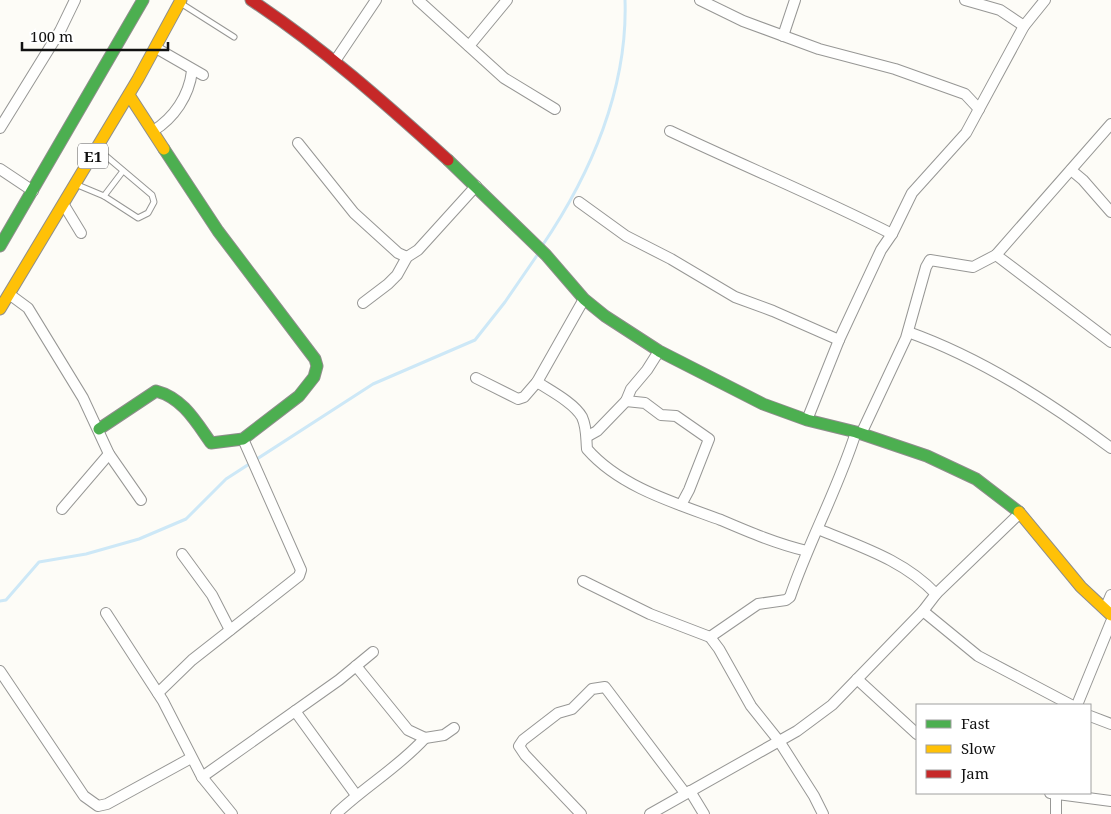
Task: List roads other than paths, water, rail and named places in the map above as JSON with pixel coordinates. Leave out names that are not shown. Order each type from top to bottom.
[{"type":"main road","name":"E1","points":[[0,246],[143,0]]},
{"type":"main road","points":[[252,0],[299,32],[335,61],[476,186],[546,255],[584,300],[632,335],[659,351],[763,404],[807,420],[858,433],[926,456],[976,479],[1020,513],[1081,587],[1108,612]]},
{"type":"main road","name":"E1","points":[[0,309],[98,149],[156,48],[180,1]]},
{"type":"main road","points":[[99,429],[156,391],[166,392],[176,398],[211,443],[246,447],[299,396],[314,377],[318,366],[315,359],[218,231],[129,95]]},
{"type":"street","points":[[0,128],[60,31],[76,0]]},
{"type":"street","points":[[335,61],[376,0]]},
{"type":"street","points":[[418,0],[504,78],[555,109]]},
{"type":"street","points":[[469,46],[507,0]]},
{"type":"street","points":[[700,0],[743,21],[819,49],[895,69],[966,94],[979,109]]},
{"type":"street","points":[[783,36],[795,0]]},
{"type":"street","points":[[965,0],[1000,10],[1024,26]]},
{"type":"street","points":[[807,420],[839,340],[881,250],[892,234],[912,193],[966,133],[1024,26],[1045,0]]},
{"type":"street","points":[[156,48],[192,71],[203,75]]},
{"type":"street","points":[[153,131],[166,123],[184,97],[190,86],[192,71]]},
{"type":"street","points":[[710,636],[758,604],[786,600],[790,597],[807,551],[858,433],[908,332],[926,266],[930,260],[973,267],[996,255],[1111,124]]},
{"type":"street","points":[[670,131],[765,176],[828,202],[892,234]]},
{"type":"street","points":[[298,143],[354,213],[398,253],[407,257]]},
{"type":"street","points":[[0,169],[33,191]]},
{"type":"street","points":[[1072,170],[1111,212]]},
{"type":"street","points":[[363,303],[397,275],[407,257],[418,250],[476,186]]},
{"type":"street","points":[[579,202],[626,236],[671,259],[735,297],[773,311],[839,340]]},
{"type":"street","points":[[64,205],[81,233]]},
{"type":"street","points":[[996,255],[1111,342]]},
{"type":"street","points":[[9,294],[28,308],[83,398],[109,454],[141,500]]},
{"type":"street","points":[[476,378],[518,399],[524,397],[537,382],[584,300]]},
{"type":"street","points":[[908,332],[940,343],[992,371],[1072,418],[1111,448]]},
{"type":"street","points":[[588,436],[597,431],[626,401],[631,389],[647,370],[659,351]]},
{"type":"street","points":[[537,382],[555,394],[582,417],[588,436],[588,449],[623,479],[681,505],[788,547],[807,551]]},
{"type":"street","points":[[626,401],[645,403],[661,415],[676,416],[708,439],[689,490],[681,505]]},
{"type":"street","points":[[158,693],[192,660],[299,576],[301,570],[246,447]]},
{"type":"street","points":[[62,509],[109,454]]},
{"type":"street","points":[[650,814],[779,741],[832,705],[923,611],[936,594],[1020,513]]},
{"type":"street","points":[[818,529],[900,564],[920,577],[936,594]]},
{"type":"street","points":[[182,554],[212,595],[230,630]]},
{"type":"street","points":[[583,581],[650,614],[710,636],[751,706],[779,741],[820,813]]},
{"type":"street","points":[[1108,612],[1111,595]]},
{"type":"street","points":[[923,611],[978,656],[1069,704]]},
{"type":"street","points":[[106,613],[174,719],[191,758],[202,777],[232,814]]},
{"type":"street","points":[[1077,704],[1111,622]]},
{"type":"street","points":[[202,777],[295,711],[373,652]]},
{"type":"street","points":[[356,666],[408,730],[425,738],[444,736],[454,728]]},
{"type":"street","points":[[0,671],[84,796],[98,806],[107,804],[191,758]]},
{"type":"street","points":[[857,679],[916,733]]},
{"type":"street","points":[[581,814],[520,750],[519,746],[523,740],[558,713],[572,710],[592,689],[600,687],[605,687],[704,814]]},
{"type":"street","points":[[295,711],[356,795]]},
{"type":"street","points":[[1091,716],[1111,724]]},
{"type":"street","points":[[336,814],[356,795],[412,752],[425,738]]},
{"type":"street","points":[[1053,794],[1056,814]]},
{"type":"street","points":[[1060,794],[1111,801]]},
{"type":"lane","points":[[180,1],[234,37]]},
{"type":"lane","points":[[76,185],[104,196],[138,218],[148,213],[154,202],[152,195],[98,149]]},
{"type":"lane","points":[[104,196],[123,171]]},
{"type":"waterway","points":[[542,246],[576,190],[591,160],[603,129],[613,98],[620,65],[624,33],[625,0]]},
{"type":"waterway","points":[[0,601],[6,600],[39,562],[86,554],[139,539],[186,519],[226,479],[373,384],[475,340],[505,302],[538,254]]}]
